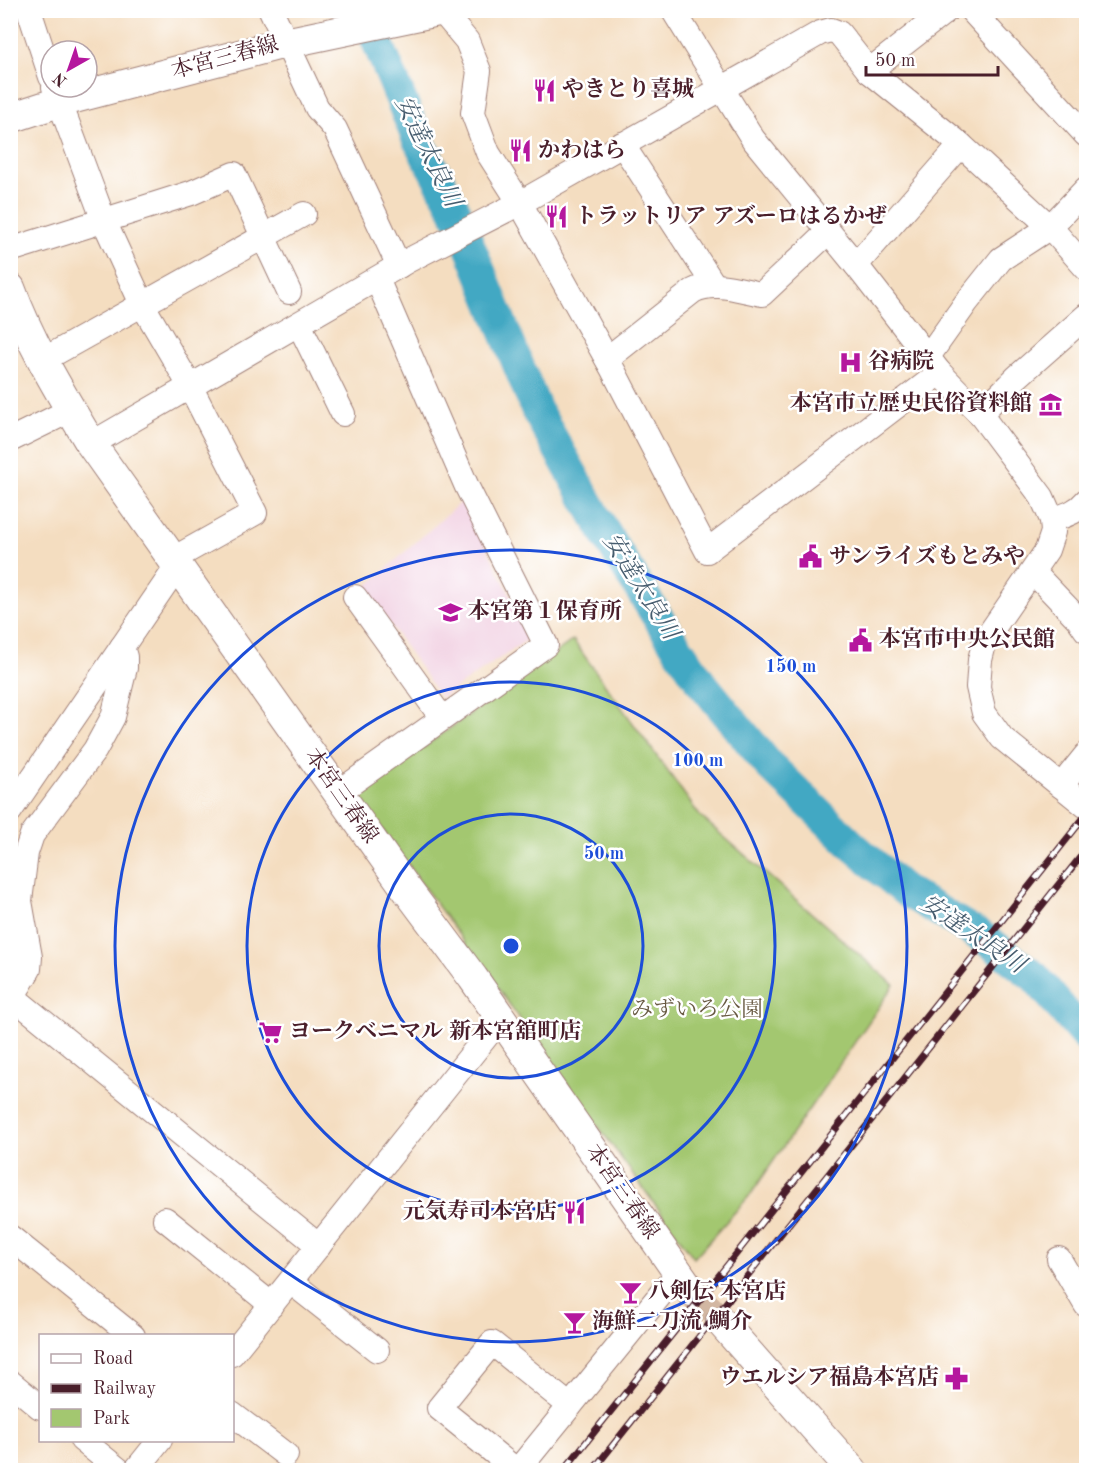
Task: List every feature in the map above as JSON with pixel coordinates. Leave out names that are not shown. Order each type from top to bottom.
[{"type":"main road","name":"本宮三春線","points":[[99,80],[442,11]]},
{"type":"main road","name":"本宮三春線","points":[[10,118],[39,99]]},
{"type":"main road","name":"本宮三春線","points":[[10,288],[16,321],[43,360],[91,444],[405,888],[501,1018],[685,1282]]},
{"type":"main road","points":[[721,1322],[852,1470]]},
{"type":"street","points":[[29,10],[39,40]]},
{"type":"street","points":[[271,10],[295,40],[317,108],[335,129],[403,264]]},
{"type":"street","points":[[673,10],[753,139],[856,265],[933,366],[980,414],[1042,497],[1052,520],[1053,532],[1047,550],[985,640],[980,660],[978,687],[984,714],[1002,738],[1086,806]]},
{"type":"street","points":[[869,71],[947,10]]},
{"type":"street","points":[[971,10],[1086,135]]},
{"type":"street","points":[[442,11],[467,40],[479,71],[473,113],[510,208],[607,359],[707,551],[933,366],[966,303],[1001,259],[1050,227],[1086,189]]},
{"type":"street","points":[[91,444],[403,264],[510,208],[820,33],[831,30],[839,33],[869,71],[961,145],[1050,227],[1086,268]]},
{"type":"street","points":[[10,811],[122,647],[175,562],[255,513],[190,386],[142,304],[104,221],[59,99]]},
{"type":"street","points":[[622,144],[714,285]]},
{"type":"street","points":[[856,265],[961,145]]},
{"type":"street","points":[[10,250],[191,193],[234,174],[289,292]]},
{"type":"street","points":[[43,360],[304,214]]},
{"type":"street","points":[[607,359],[693,291],[703,286],[714,285],[762,294],[828,232]]},
{"type":"street","points":[[339,792],[546,645],[467,487],[377,279]]},
{"type":"street","points":[[980,414],[1017,377],[1086,316]]},
{"type":"street","points":[[299,324],[343,414]]},
{"type":"street","points":[[10,440],[71,410]]},
{"type":"street","points":[[1052,520],[1080,509],[1086,501]]},
{"type":"street","points":[[1033,572],[1086,630]]},
{"type":"street","points":[[355,597],[442,718]]},
{"type":"street","points":[[122,647],[125,668],[113,717],[95,750],[32,835],[26,853],[20,902],[30,957],[29,969],[12,999],[319,1246]]},
{"type":"street","points":[[1061,786],[1086,756]]},
{"type":"street","points":[[238,1347],[501,1018]]},
{"type":"street","points":[[165,1219],[272,1305]]},
{"type":"street","points":[[10,1237],[132,1334]]},
{"type":"street","points":[[1059,1259],[1086,1305]]},
{"type":"street","points":[[291,1282],[377,1350]]},
{"type":"street","points":[[570,1407],[492,1343],[440,1408],[517,1470],[570,1407],[685,1282]]},
{"type":"street","points":[[10,1382],[39,1406]]},
{"type":"street","points":[[234,1416],[286,1455]]},
{"type":"street","points":[[84,1442],[119,1470]]},
{"type":"street","points":[[136,1470],[158,1442]]},
{"type":"shaded area","name":"本宮第１保育所","points":[[463,500],[531,637],[441,698],[365,588]]},
{"type":"green space","name":"みずいろ公園","points":[[573,640],[700,816],[894,985],[751,1194],[694,1258],[357,795]]},
{"type":"waterway","name":"安達太良川","points":[[364,10],[417,138],[455,210],[537,411],[608,538],[701,682],[768,764],[853,846],[904,890],[987,940],[1035,977],[1086,1037]]},
{"type":"tunnel","points":[[691,1291],[721,1322]]},
{"type":"railway","points":[[564,1470],[1086,815]]},
{"type":"railway","points":[[593,1470],[1086,850]]},
{"type":"place","name":"やきとり喜城","points":[[544,90]]},
{"type":"place","name":"かわはら","points":[[520,151]]},
{"type":"place","name":"トラットリア アズーロはるかぜ","points":[[557,217]]},
{"type":"place","name":"谷病院","points":[[850,362]]},
{"type":"place","name":"本宮市立歴史民俗資料館","points":[[1050,404]]},
{"type":"place","name":"サンライズもとみや","points":[[811,557]]},
{"type":"place","name":"本宮第１保育所","points":[[450,612]]},
{"type":"place","name":"本宮市中央公民館","points":[[861,640]]},
{"type":"place","name":"ヨークベニマル 新本宮舘町店","points":[[271,1032]]},
{"type":"place","name":"元気寿司本宮店","points":[[575,1212]]},
{"type":"place","name":"八剣伝 本宮店","points":[[630,1292]]},
{"type":"place","name":"海鮮二刀流 鯛介","points":[[574,1322]]},
{"type":"place","name":"ウエルシア福島本宮店","points":[[957,1378]]}]
